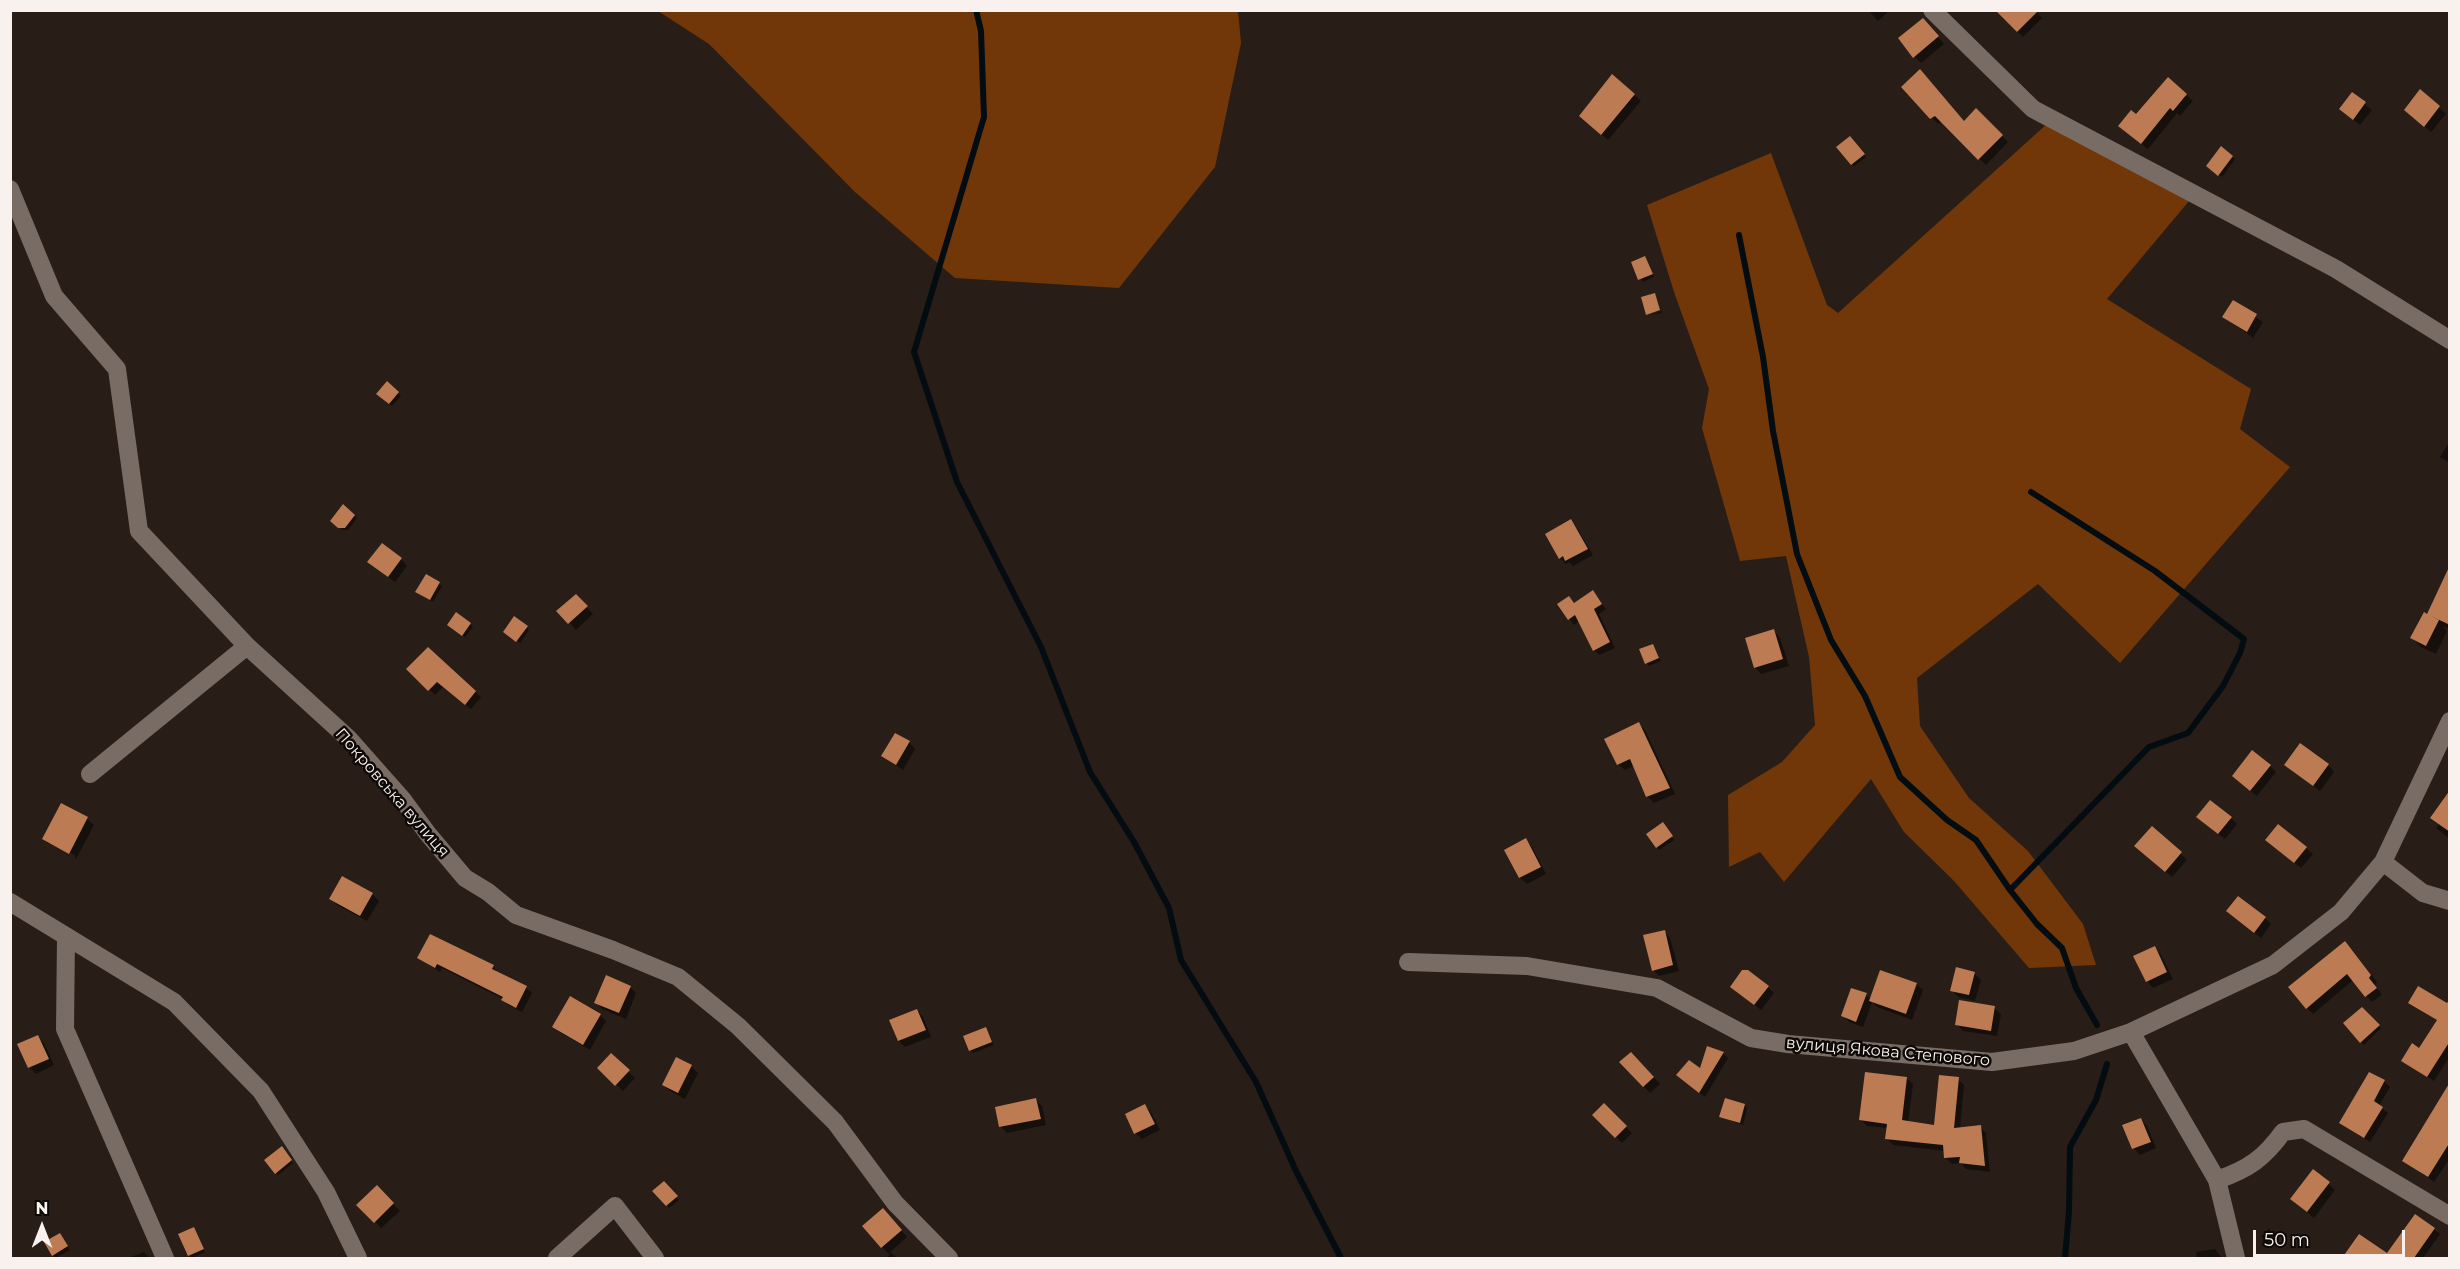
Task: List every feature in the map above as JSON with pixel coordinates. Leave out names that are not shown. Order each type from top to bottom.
[{"type":"street","points":[[1932,10],[2032,109],[2336,269],[2450,340]]},
{"type":"street","name":"Покровська вулиця","points":[[10,189],[54,297],[117,369],[139,531],[247,646],[350,739],[403,800],[465,878],[488,892],[516,915],[678,977],[738,1026],[835,1122],[895,1203],[949,1258]]},
{"type":"street","points":[[90,774],[247,646]]},
{"type":"street","name":"вулиця Якова Степового","points":[[1408,962],[1527,966],[1657,988],[1751,1038],[1788,1044],[1992,1062],[2074,1051],[2130,1032],[2273,965],[2341,912],[2384,862],[2450,721]]},
{"type":"street","points":[[2384,862],[2423,893],[2450,901]]},
{"type":"street","points":[[10,902],[174,1002],[261,1091],[326,1192],[358,1258]]},
{"type":"street","points":[[66,936],[65,1029],[165,1258]]},
{"type":"street","points":[[2130,1032],[2217,1180],[2236,1258]]},
{"type":"street","points":[[2217,1180],[2243,1171],[2268,1152],[2283,1131],[2304,1129],[2450,1216]]},
{"type":"street","points":[[557,1258],[615,1206],[655,1258]]},
{"type":"shaded area","points":[[658,11],[1238,11],[1241,43],[1215,167],[1119,288],[955,278],[855,192],[709,44]]},
{"type":"shaded area","points":[[2048,123],[2189,201],[2107,299],[2251,389],[2240,429],[2290,467],[2120,663],[2038,584],[1917,678],[1920,726],[1969,798],[2028,851],[2083,924],[2096,965],[2029,968],[1954,881],[1904,832],[1871,779],[1784,882],[1760,852],[1729,867],[1728,795],[1782,762],[1815,725],[1809,657],[1786,556],[1740,561],[1702,428],[1709,389],[1675,295],[1647,205],[1771,153],[1827,305],[1838,313]]},
{"type":"building","points":[[1995,10],[2039,10],[2017,32]]},
{"type":"building","points":[[1923,18],[1939,36],[1913,58],[1898,38]]},
{"type":"building","points":[[1920,69],[1964,121],[1976,108],[2003,135],[1978,160],[1935,116],[1930,119],[1901,87]]},
{"type":"building","points":[[1612,74],[1635,94],[1601,135],[1579,116]]},
{"type":"building","points":[[2168,77],[2187,94],[2173,111],[2170,108],[2141,144],[2118,126],[2131,110],[2136,114]]},
{"type":"building","points":[[2420,89],[2440,106],[2424,127],[2404,110]]},
{"type":"building","points":[[2352,92],[2366,102],[2353,120],[2339,109]]},
{"type":"building","points":[[1850,136],[1865,154],[1851,165],[1836,147]]},
{"type":"building","points":[[2221,146],[2233,156],[2218,176],[2206,166]]},
{"type":"building","points":[[1645,256],[1653,274],[1638,280],[1631,262]]},
{"type":"building","points":[[1655,293],[1660,310],[1646,315],[1641,297]]},
{"type":"building","points":[[2233,300],[2257,314],[2247,332],[2222,317]]},
{"type":"building","points":[[387,381],[399,392],[389,404],[376,394]]},
{"type":"building","points":[[343,504],[355,515],[345,528],[338,528],[330,521]]},
{"type":"building","points":[[1571,519],[1588,549],[1565,561],[1563,556],[1559,559],[1545,534]]},
{"type":"building","points":[[382,543],[402,558],[388,577],[367,562]]},
{"type":"building","points":[[2450,565],[2450,625],[2431,616],[2439,620],[2426,646],[2410,638],[2424,612],[2427,614]]},
{"type":"building","points":[[426,574],[440,582],[430,600],[415,592]]},
{"type":"building","points":[[1593,590],[1602,604],[1594,609],[1610,642],[1593,651],[1575,615],[1568,620],[1557,604],[1569,596],[1574,603]]},
{"type":"building","points":[[576,594],[588,606],[568,624],[556,611]]},
{"type":"building","points":[[456,612],[471,623],[462,636],[447,625]]},
{"type":"building","points":[[514,616],[528,626],[516,642],[503,632]]},
{"type":"building","points":[[1774,629],[1783,659],[1754,668],[1745,638]]},
{"type":"building","points":[[1653,644],[1659,658],[1645,664],[1639,649]]},
{"type":"building","points":[[428,647],[476,691],[465,705],[437,682],[428,691],[406,669]]},
{"type":"building","points":[[1639,722],[1670,788],[1646,797],[1630,759],[1617,765],[1604,739]]},
{"type":"building","points":[[895,733],[910,741],[896,765],[881,756]]},
{"type":"building","points":[[2300,743],[2329,764],[2313,786],[2284,765]]},
{"type":"building","points":[[2252,750],[2271,765],[2250,791],[2232,776]]},
{"type":"building","points":[[2450,790],[2450,832],[2430,818]]},
{"type":"building","points":[[2210,800],[2232,817],[2218,834],[2196,817]]},
{"type":"building","points":[[61,803],[88,817],[69,854],[42,839]]},
{"type":"building","points":[[1663,822],[1673,836],[1656,848],[1646,834]]},
{"type":"building","points":[[2278,824],[2307,847],[2294,863],[2265,840]]},
{"type":"building","points":[[2152,826],[2182,852],[2165,872],[2134,846]]},
{"type":"building","points":[[1526,838],[1541,867],[1519,878],[1504,850]]},
{"type":"building","points":[[342,876],[373,893],[360,916],[329,899]]},
{"type":"building","points":[[2238,896],[2266,917],[2254,933],[2226,911]]},
{"type":"building","points":[[1665,930],[1673,965],[1652,971],[1643,935]]},
{"type":"building","points":[[430,934],[494,965],[492,969],[527,986],[516,1008],[501,1000],[503,997],[437,964],[435,968],[417,958]]},
{"type":"building","points":[[2345,941],[2371,975],[2369,978],[2377,988],[2365,997],[2347,974],[2306,1009],[2288,987]]},
{"type":"building","points":[[2155,946],[2167,972],[2146,982],[2133,956]]},
{"type":"building","points":[[1956,967],[1975,972],[1969,995],[1950,991]]},
{"type":"building","points":[[1742,970],[1748,970],[1769,986],[1754,1005],[1730,987]]},
{"type":"building","points":[[1880,970],[1917,983],[1906,1014],[1869,1001]]},
{"type":"building","points":[[606,975],[631,986],[619,1013],[594,1003]]},
{"type":"building","points":[[2418,986],[2447,1003],[2450,999],[2450,1041],[2427,1077],[2401,1061],[2412,1043],[2419,1048],[2437,1020],[2408,1003]]},
{"type":"building","points":[[1851,988],[1867,993],[1856,1022],[1841,1016]]},
{"type":"building","points":[[570,996],[601,1014],[583,1045],[552,1027]]},
{"type":"building","points":[[1959,1000],[1995,1006],[1991,1031],[1955,1025]]},
{"type":"building","points":[[2362,1007],[2380,1025],[2360,1043],[2343,1023]]},
{"type":"building","points":[[917,1009],[926,1030],[898,1041],[889,1020]]},
{"type":"building","points":[[986,1027],[992,1042],[969,1051],[963,1036]]},
{"type":"building","points":[[38,1035],[49,1059],[28,1068],[17,1044]]},
{"type":"building","points":[[1707,1046],[1724,1052],[1699,1093],[1676,1075],[1689,1060],[1700,1068]]},
{"type":"building","points":[[1631,1052],[1654,1077],[1643,1087],[1619,1062]]},
{"type":"building","points":[[611,1053],[630,1070],[615,1086],[597,1068]]},
{"type":"building","points":[[676,1057],[692,1065],[678,1093],[662,1085]]},
{"type":"building","points":[[1865,1072],[1907,1077],[1902,1120],[1934,1125],[1939,1075],[1959,1077],[1954,1128],[1981,1125],[1985,1166],[1959,1163],[1960,1157],[1944,1158],[1943,1145],[1885,1139],[1887,1124],[1859,1120]]},
{"type":"building","points":[[2369,1072],[2385,1080],[2374,1101],[2383,1107],[2364,1138],[2339,1123]]},
{"type":"building","points":[[2450,1082],[2450,1142],[2428,1177],[2402,1161]]},
{"type":"building","points":[[1036,1098],[1041,1119],[999,1127],[995,1107]]},
{"type":"building","points":[[1725,1098],[1745,1104],[1740,1123],[1719,1117]]},
{"type":"building","points":[[1604,1103],[1627,1126],[1615,1138],[1592,1115]]},
{"type":"building","points":[[1145,1104],[1155,1124],[1134,1134],[1125,1114]]},
{"type":"building","points":[[2141,1118],[2151,1142],[2132,1149],[2122,1125]]},
{"type":"building","points":[[282,1146],[292,1160],[275,1174],[264,1160]]},
{"type":"building","points":[[2313,1169],[2330,1182],[2307,1212],[2290,1199]]},
{"type":"building","points":[[664,1181],[678,1196],[666,1206],[652,1191]]},
{"type":"building","points":[[377,1185],[394,1203],[374,1223],[356,1205]]},
{"type":"building","points":[[883,1208],[902,1230],[881,1248],[862,1226]]},
{"type":"building","points":[[2415,1214],[2435,1228],[2414,1258],[2342,1258],[2359,1234],[2387,1253]]},
{"type":"building","points":[[194,1227],[204,1249],[188,1256],[178,1234]]},
{"type":"building","points":[[60,1233],[68,1246],[52,1256],[44,1242]]},
{"type":"waterway","points":[[976,10],[981,31],[984,117],[914,352],[957,482],[1041,647],[1090,772],[1134,842],[1169,908],[1181,960],[1256,1082],[1296,1171],[1341,1258]]},
{"type":"waterway","points":[[1739,235],[1797,554],[1831,640],[1865,696],[1900,777],[1947,820],[1976,840],[2010,890],[2037,924],[2062,948],[2076,988],[2097,1025]]},
{"type":"waterway","points":[[2010,890],[2149,747],[2188,733],[2223,686],[2240,653],[2244,639],[2155,571],[2031,492]]},
{"type":"waterway","points":[[2065,1258],[2069,1211],[2070,1147],[2096,1100],[2107,1064]]}]
